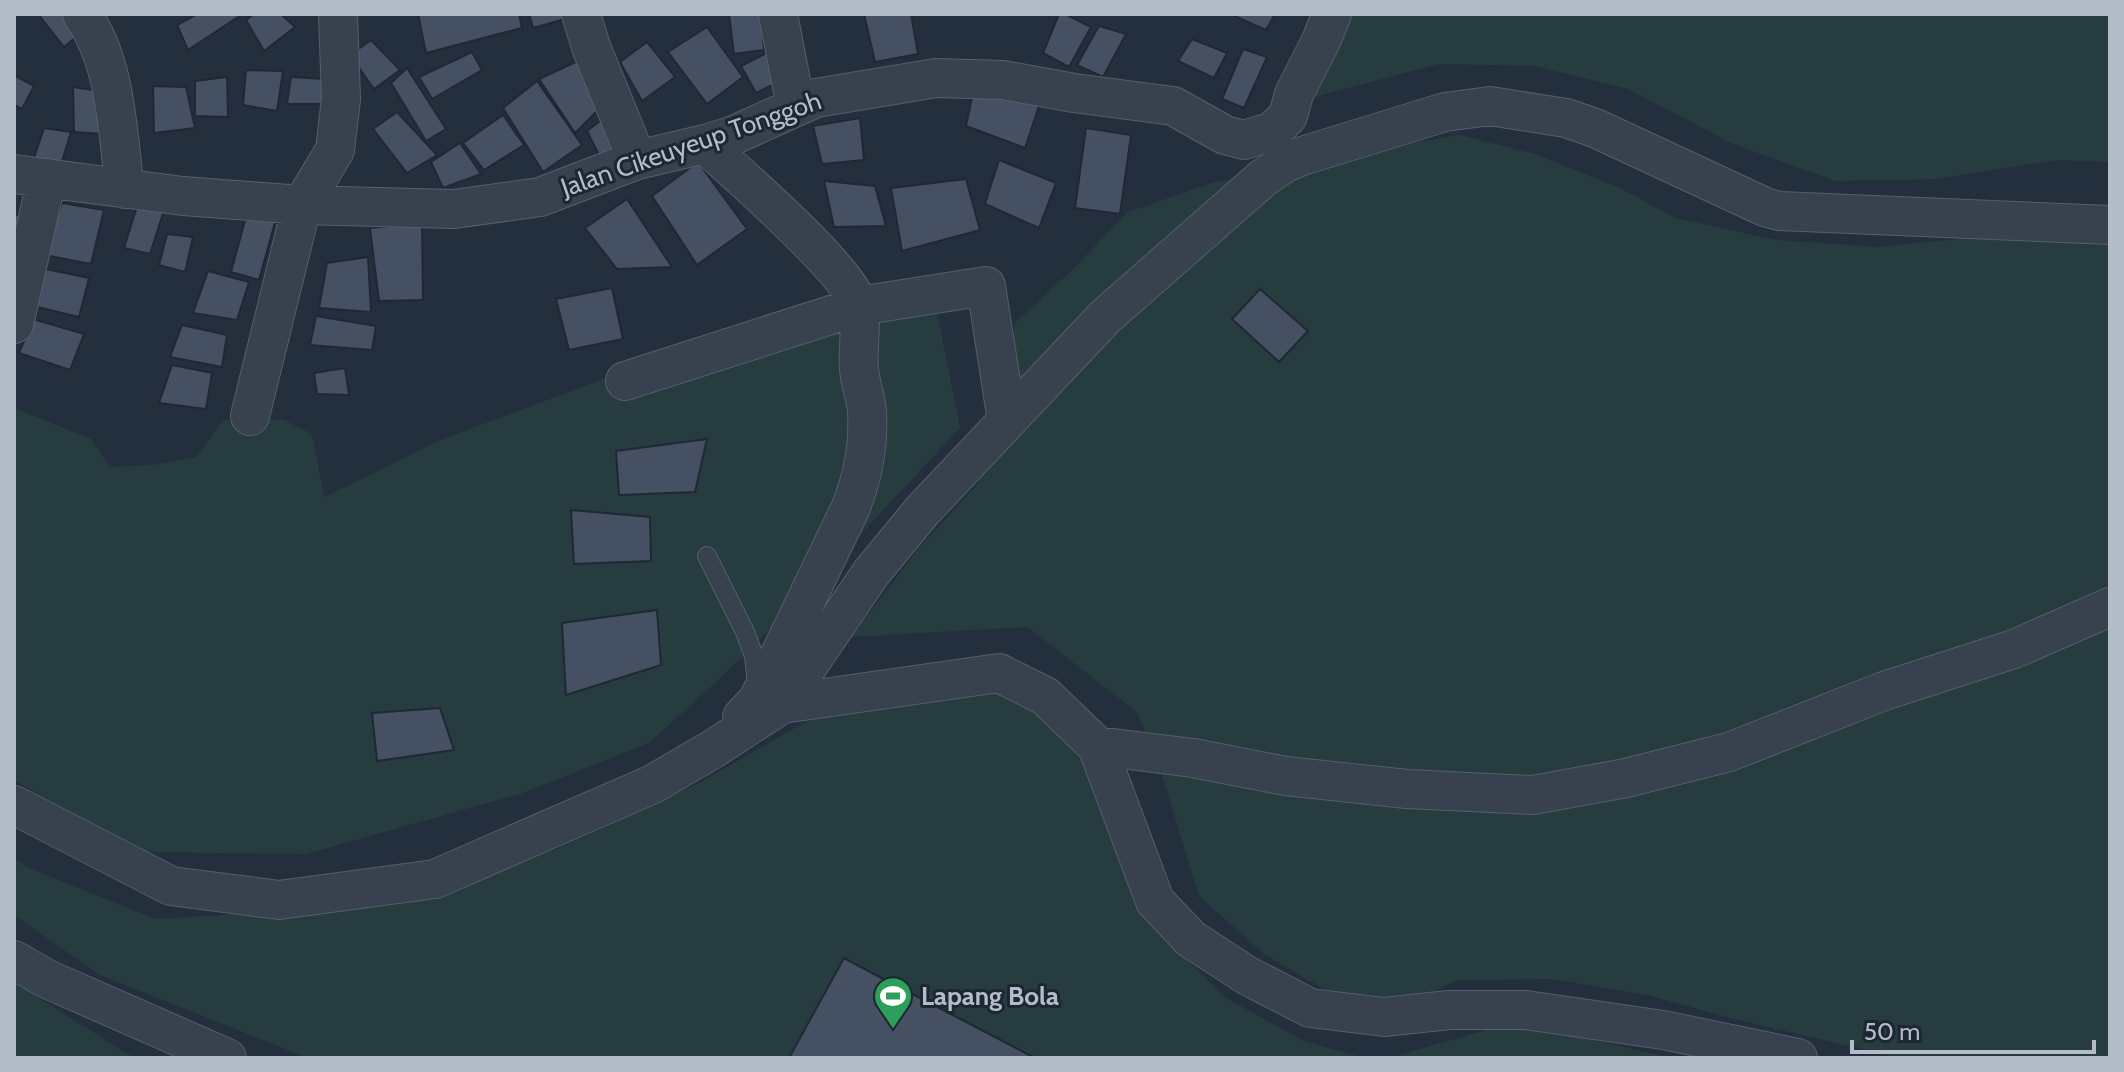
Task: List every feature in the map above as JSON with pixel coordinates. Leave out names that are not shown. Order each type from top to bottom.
[{"type":"street","points":[[82,14],[94,32],[108,69],[125,189]]},
{"type":"street","points":[[250,416],[302,205],[335,150],[341,99],[338,14]]},
{"type":"street","points":[[581,14],[591,47],[637,160]]},
{"type":"street","points":[[778,14],[796,107]]},
{"type":"street","name":"Jalan Cikeuyeup Tonggoh","points":[[31,176],[183,196],[302,205],[454,209],[540,197],[637,160],[734,135],[816,98],[936,78],[1003,80],[1173,106],[1225,135],[1244,140],[1273,131],[1288,116],[1294,94],[1332,14]]},
{"type":"street","points":[[14,805],[171,886],[279,900],[435,879],[653,784],[713,749],[770,702],[922,511],[1105,317],[1263,178],[1302,156],[1445,112],[1490,106],[1566,118],[1595,128],[1779,211],[2110,225]]},
{"type":"street","points":[[705,144],[812,245],[845,281],[859,306],[859,370],[867,409],[868,447],[862,477],[770,702]]},
{"type":"street","points":[[14,324],[31,176]]},
{"type":"street","points":[[625,381],[859,306],[986,286],[1007,421]]},
{"type":"street","points":[[1097,746],[1193,758],[1286,776],[1407,789],[1533,795],[1626,778],[1729,752],[1884,691],[2014,649],[2110,607]]},
{"type":"street","points":[[770,702],[999,673],[1045,696],[1097,746],[1155,901],[1191,939],[1248,976],[1310,1008],[1384,1017],[1449,1010],[1526,1010],[1663,1030],[1798,1058]]},
{"type":"street","points":[[14,960],[47,979],[227,1058]]},
{"type":"lane","points":[[707,556],[745,632],[770,702]]},
{"type":"green space","points":[[1317,14],[2110,14],[2110,162],[2057,160],[1935,179],[1835,181],[1733,144],[1628,89],[1534,66],[1439,64],[1314,97]]},
{"type":"green space","points":[[1459,135],[1535,154],[1618,187],[1676,218],[1776,240],[1879,247],[2103,224],[2110,226],[2110,1058],[1899,1058],[1651,996],[1553,979],[1457,980],[1402,1007],[1348,1003],[1264,954],[1199,896],[1160,769],[1137,712],[1027,627],[851,637],[918,549],[978,483],[1009,424],[1006,387],[1015,323],[1128,212],[1212,183],[1345,153]]},
{"type":"green space","points":[[936,308],[960,428],[788,612],[649,743],[520,794],[306,854],[137,852],[14,780],[14,408],[91,439],[110,467],[153,465],[196,457],[223,420],[284,420],[312,434],[324,497],[443,439],[614,375]]},
{"type":"green space","points":[[999,680],[1089,742],[1112,802],[1146,920],[1226,998],[1304,1041],[1365,1058],[308,1058],[100,975],[14,915],[14,858],[27,867],[156,919],[286,911],[426,887],[557,849],[699,783],[818,715]]},
{"type":"green space","points":[[14,982],[126,1053],[136,1058],[14,1058]]},
{"type":"green space","points":[[1514,1022],[1672,1058],[1388,1058]]},
{"type":"building","points":[[38,14],[67,14],[82,32],[64,47]]},
{"type":"building","points":[[197,14],[241,15],[188,50],[177,25]]},
{"type":"building","points":[[254,14],[281,14],[295,27],[264,51],[246,20]]},
{"type":"building","points":[[418,14],[519,14],[522,28],[426,53]]},
{"type":"building","points":[[529,14],[567,14],[569,18],[533,28]]},
{"type":"building","points":[[729,14],[761,14],[764,50],[734,54]]},
{"type":"building","points":[[864,14],[911,14],[918,54],[875,62]]},
{"type":"building","points":[[1059,14],[1091,27],[1069,67],[1043,53]]},
{"type":"building","points":[[1230,14],[1275,14],[1266,30]]},
{"type":"building","points":[[1099,26],[1126,34],[1103,77],[1077,65]]},
{"type":"building","points":[[707,27],[743,77],[707,104],[668,52]]},
{"type":"building","points":[[1192,39],[1227,53],[1214,78],[1178,61]]},
{"type":"building","points":[[371,40],[400,70],[374,89],[350,55]]},
{"type":"building","points":[[647,42],[675,77],[642,101],[620,62]]},
{"type":"building","points":[[1243,49],[1267,57],[1244,108],[1222,99]]},
{"type":"building","points":[[472,52],[482,70],[432,99],[419,77]]},
{"type":"building","points":[[769,52],[782,80],[756,93],[741,66]]},
{"type":"building","points":[[582,59],[608,100],[575,133],[539,79]]},
{"type":"building","points":[[407,68],[446,129],[426,141],[391,83]]},
{"type":"building","points":[[246,70],[283,71],[277,111],[243,105]]},
{"type":"building","points":[[14,75],[34,86],[22,109],[14,105]]},
{"type":"building","points":[[227,77],[228,117],[195,116],[195,81]]},
{"type":"building","points":[[291,77],[324,79],[322,104],[287,104]]},
{"type":"building","points":[[537,81],[582,145],[543,172],[503,108]]},
{"type":"building","points":[[153,86],[186,87],[195,128],[154,133]]},
{"type":"building","points":[[73,87],[106,92],[103,134],[74,132]]},
{"type":"building","points":[[974,88],[1039,106],[1025,148],[966,126]]},
{"type":"building","points":[[397,112],[437,155],[407,173],[373,129]]},
{"type":"building","points":[[503,115],[524,145],[484,170],[463,143]]},
{"type":"building","points":[[604,118],[621,145],[601,159],[587,131]]},
{"type":"building","points":[[860,118],[864,160],[822,164],[813,126]]},
{"type":"building","points":[[44,128],[71,132],[60,168],[33,161]]},
{"type":"building","points":[[1086,128],[1131,135],[1120,214],[1075,208]]},
{"type":"building","points":[[460,143],[481,174],[443,188],[431,162]]},
{"type":"building","points":[[999,160],[1056,183],[1039,228],[985,204]]},
{"type":"building","points":[[698,162],[747,229],[697,265],[652,196]]},
{"type":"building","points":[[966,179],[980,230],[902,251],[891,188]]},
{"type":"building","points":[[824,181],[875,186],[886,226],[834,227]]},
{"type":"building","points":[[140,197],[167,201],[150,254],[124,248]]},
{"type":"building","points":[[627,199],[672,267],[617,269],[585,228]]},
{"type":"building","points":[[62,203],[104,210],[91,264],[44,255]]},
{"type":"building","points":[[14,214],[29,218],[14,255]]},
{"type":"building","points":[[246,217],[276,219],[259,280],[231,272]]},
{"type":"building","points":[[422,223],[423,300],[379,301],[370,228]]},
{"type":"building","points":[[167,234],[193,237],[185,272],[159,265]]},
{"type":"building","points":[[368,257],[371,312],[319,308],[327,263]]},
{"type":"building","points":[[41,268],[89,278],[79,317],[25,304]]},
{"type":"building","points":[[208,271],[249,282],[237,320],[193,313]]},
{"type":"building","points":[[612,288],[623,339],[569,350],[556,299]]},
{"type":"building","points":[[1260,289],[1308,331],[1279,362],[1232,319]]},
{"type":"building","points":[[316,316],[376,326],[372,350],[310,345]]},
{"type":"building","points":[[33,319],[84,334],[70,370],[19,353]]},
{"type":"building","points":[[182,325],[227,335],[222,367],[170,357]]},
{"type":"building","points":[[172,365],[212,373],[206,409],[159,403]]},
{"type":"building","points":[[345,368],[349,395],[317,394],[314,373]]},
{"type":"building","points":[[707,439],[695,492],[619,495],[616,451]]},
{"type":"building","points":[[571,510],[650,517],[651,561],[574,564]]},
{"type":"building","points":[[657,610],[661,665],[566,695],[562,623]]},
{"type":"building","points":[[440,708],[454,750],[377,761],[372,713]]},
{"type":"building","name":"Lapang Bola","points":[[844,958],[874,974],[1035,1058],[789,1058]]},
{"type":"place","name":"Lapang Bola","points":[[893,1030]]}]
